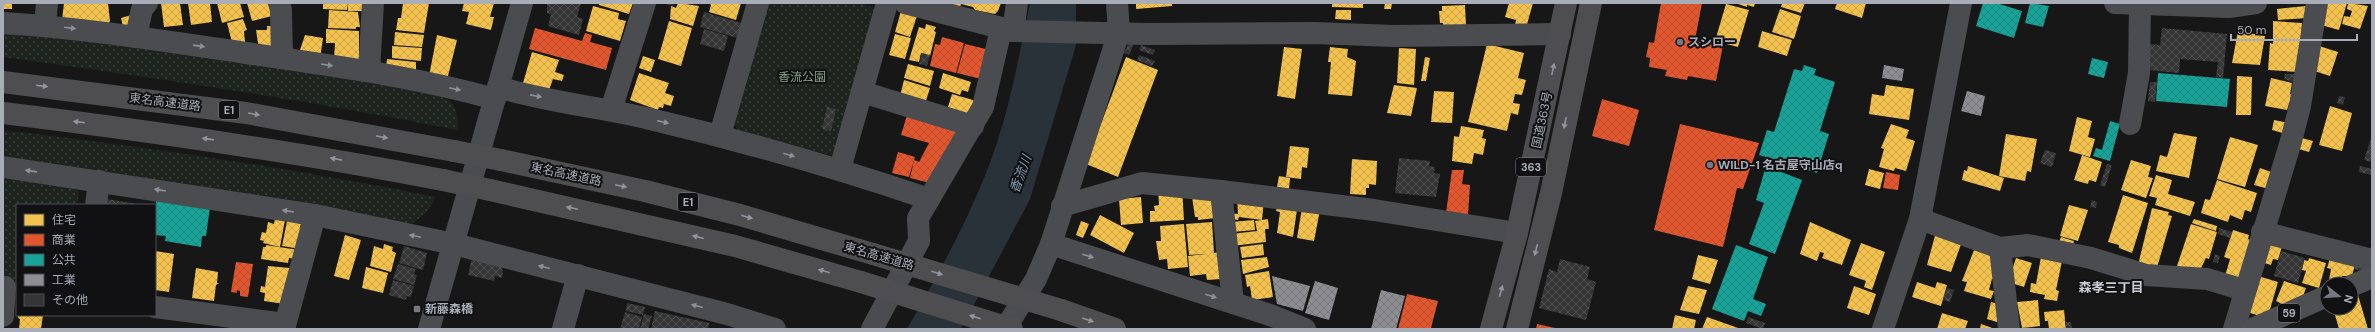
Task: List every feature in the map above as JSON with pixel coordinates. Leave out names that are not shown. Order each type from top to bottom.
[{"type":"highway","name":"国道363号","points":[[1491,329],[1517,233],[1566,3]]},
{"type":"highway","name":"国道363号","points":[[1517,329],[1550,193],[1591,3]]},
{"type":"highway","name":"東名高速道路","points":[[3,82],[246,113],[454,151],[645,191],[740,215],[873,254],[1061,310],[1115,329]]},
{"type":"highway","points":[[3,113],[241,144],[331,158],[444,180],[735,246],[861,282],[1012,329]]},
{"type":"main road","points":[[2359,283],[2372,277]]},
{"type":"main road","name":"59","points":[[2252,329],[2319,300]]},
{"type":"street","points":[[45,25],[47,3]]},
{"type":"street","points":[[136,37],[142,9],[147,3]]},
{"type":"street","points":[[279,3],[281,10],[282,58]]},
{"type":"street","points":[[369,71],[373,3]]},
{"type":"street","points":[[430,329],[522,3]]},
{"type":"street","points":[[612,110],[645,3]]},
{"type":"street","points":[[720,135],[758,3]]},
{"type":"street","points":[[840,169],[887,3]]},
{"type":"street","points":[[905,3],[1011,30],[1394,36],[1560,34]]},
{"type":"street","points":[[872,329],[919,241],[918,218],[983,107],[1011,30],[1017,3]]},
{"type":"street","points":[[1005,329],[1036,279],[1051,244],[1115,31],[1117,3]]},
{"type":"street","points":[[1883,329],[1920,218],[1960,3]]},
{"type":"street","points":[[2115,3],[2229,7],[2256,3]]},
{"type":"street","points":[[2234,329],[2244,290],[2291,141],[2300,106],[2317,3]]},
{"type":"street","points":[[2130,124],[2138,73],[2139,4]]},
{"type":"street","points":[[3,22],[45,25],[282,58],[369,71],[496,93],[612,110],[720,135],[840,169],[929,199]]},
{"type":"street","points":[[862,92],[973,126]]},
{"type":"street","points":[[3,167],[315,215],[454,244],[578,276],[724,322],[775,329]]},
{"type":"street","points":[[96,204],[99,181]]},
{"type":"street","points":[[1062,206],[1142,183],[1222,190],[1374,210],[1517,233]]},
{"type":"street","points":[[1222,190],[1233,303]]},
{"type":"street","points":[[156,306],[285,326],[315,215]]},
{"type":"street","points":[[1920,218],[2000,248],[2028,245],[2091,258],[2146,275],[2207,279],[2244,290]]},
{"type":"street","points":[[2262,232],[2372,260]]},
{"type":"street","points":[[1051,244],[1270,315],[1305,329]]},
{"type":"street","points":[[2000,248],[2008,329]]},
{"type":"street","points":[[563,329],[578,276]]},
{"type":"street","points":[[3,316],[8,287]]},
{"type":"green space","name":"香流公園","points":[[769,3],[860,3],[872,7],[876,11],[835,153],[830,155],[738,130],[734,124]]},
{"type":"green space","points":[[3,32],[217,58],[323,74],[429,93],[444,98],[453,104],[457,114],[458,130],[231,90],[3,57]]},
{"type":"green space","points":[[3,130],[220,159],[381,186],[435,197],[427,212],[409,226],[3,159]]},
{"type":"green space","points":[[3,176],[72,185],[79,192],[77,204],[16,204],[16,280],[3,278]]},
{"type":"water","name":"香流川","points":[[1030,3],[1076,3],[1076,45],[1030,199],[961,329],[907,329],[968,215],[988,167],[997,143],[1007,108]]},
{"type":"building: 住宅","points":[[3,3],[12,3],[12,9],[3,9]]},
{"type":"building: 住宅","points":[[64,3],[108,3],[110,21],[109,23],[62,20]]},
{"type":"building: 住宅","points":[[161,3],[180,3],[183,25],[164,27]]},
{"type":"building: 住宅","points":[[188,3],[210,3],[212,22],[191,25]]},
{"type":"building: 住宅","points":[[217,3],[240,3],[244,17],[222,23]]},
{"type":"building: 住宅","points":[[247,3],[269,3],[272,16],[252,21]]},
{"type":"building: 住宅","points":[[323,3],[348,3],[347,10],[323,9]]},
{"type":"building: 住宅","points":[[348,3],[363,3],[363,11],[348,11]]},
{"type":"building: 住宅","points":[[403,3],[429,3],[424,33],[396,30],[398,18],[401,18]]},
{"type":"building: 住宅","points":[[464,3],[494,3],[490,17],[494,17],[491,30],[466,24],[469,12],[462,11]]},
{"type":"building: 住宅","points":[[599,3],[633,3],[629,14],[599,5]]},
{"type":"building: 住宅","points":[[678,3],[699,6],[693,26],[670,19],[671,6],[676,8]]},
{"type":"building: 住宅","points":[[709,3],[741,3],[736,20],[709,12],[711,5]]},
{"type":"building: 住宅","points":[[946,3],[1001,3],[995,14],[975,10],[973,7],[961,4],[960,8]]},
{"type":"building: 住宅","points":[[1136,3],[1172,3],[1172,6],[1136,9]]},
{"type":"building: 住宅","points":[[1332,3],[1363,3],[1363,8],[1332,7]]},
{"type":"building: 住宅","points":[[1385,3],[1392,3],[1391,9],[1384,9]]},
{"type":"building: 住宅","points":[[1509,3],[1533,3],[1526,28],[1515,25],[1516,20],[1505,17]]},
{"type":"building: 住宅","points":[[1735,3],[1755,3],[1754,7],[1747,5],[1747,7]]},
{"type":"building: 住宅","points":[[1782,3],[1805,3],[1801,13],[1781,7]]},
{"type":"building: 住宅","points":[[1837,3],[1866,3],[1862,18],[1835,9]]},
{"type":"building: 住宅","points":[[2327,3],[2347,3],[2339,30],[2321,25]]},
{"type":"building: 住宅","points":[[2348,3],[2368,6],[2360,29],[2342,24],[2344,16],[2350,17],[2352,11],[2347,9]]},
{"type":"building: 住宅","points":[[1726,4],[1749,10],[1738,47],[1715,41]]},
{"type":"building: 住宅","points":[[1465,5],[1466,25],[1443,26],[1443,23],[1440,23],[1439,11],[1442,11],[1442,6]]},
{"type":"building: 住宅","points":[[593,6],[619,13],[618,19],[626,21],[620,41],[586,31]]},
{"type":"building: 住宅","points":[[2306,6],[2307,18],[2278,20],[2277,9]]},
{"type":"building: 住宅","points":[[1780,9],[1801,16],[1794,39],[1772,32]]},
{"type":"building: 住宅","points":[[329,10],[358,12],[360,27],[356,27],[356,29],[328,28]]},
{"type":"building: 住宅","points":[[1336,10],[1351,10],[1351,20],[1335,19]]},
{"type":"building: 住宅","points":[[901,11],[917,16],[910,37],[895,32]]},
{"type":"building: 住宅","points":[[138,13],[124,31],[121,18]]},
{"type":"building: 住宅","points":[[243,19],[247,30],[244,31],[245,42],[233,46],[227,23]]},
{"type":"building: 住宅","points":[[669,21],[692,28],[681,66],[658,59]]},
{"type":"building: 住宅","points":[[2273,21],[2302,23],[2298,72],[2268,70],[2270,43],[2273,44]]},
{"type":"building: 住宅","points":[[926,24],[936,27],[930,56],[921,53],[919,62],[909,60],[919,27],[925,29]]},
{"type":"building: 住宅","points":[[267,26],[276,26],[276,45],[259,50],[256,30],[267,30]]},
{"type":"building: 住宅","points":[[326,29],[359,31],[359,61],[334,59],[335,43],[326,43]]},
{"type":"building: 住宅","points":[[1762,31],[1792,40],[1787,56],[1758,47]]},
{"type":"building: 住宅","points":[[2238,31],[2265,36],[2260,65],[2232,63]]},
{"type":"building: 住宅","points":[[395,32],[424,35],[422,47],[394,45]]},
{"type":"building: 住宅","points":[[895,34],[911,38],[905,59],[889,55]]},
{"type":"building: 住宅","points":[[305,35],[323,38],[320,59],[300,50]]},
{"type":"building: 住宅","points":[[437,35],[457,40],[447,80],[429,76]]},
{"type":"building: 住宅","points":[[1487,44],[1524,53],[1518,78],[1526,80],[1522,95],[1515,94],[1513,103],[1520,104],[1518,115],[1511,113],[1507,131],[1468,122]]},
{"type":"building: 住宅","points":[[2316,45],[2338,52],[2330,76],[2308,69]]},
{"type":"building: 住宅","points":[[392,46],[422,48],[421,61],[392,58]]},
{"type":"building: 住宅","points":[[1284,47],[1302,49],[1295,99],[1277,96]]},
{"type":"building: 住宅","points":[[1330,47],[1348,49],[1347,57],[1356,61],[1352,96],[1328,94],[1331,62],[1328,62]]},
{"type":"building: 住宅","points":[[1399,48],[1416,49],[1414,85],[1397,83]]},
{"type":"building: 住宅","points":[[532,52],[559,60],[555,72],[564,75],[562,81],[553,79],[549,90],[523,83]]},
{"type":"building: 住宅","points":[[643,56],[655,60],[651,72],[639,68]]},
{"type":"building: 住宅","points":[[1126,57],[1158,70],[1118,177],[1086,164]]},
{"type":"building: 住宅","points":[[1425,57],[1430,58],[1426,81],[1421,81]]},
{"type":"building: 住宅","points":[[387,59],[416,62],[416,72],[386,67]]},
{"type":"building: 住宅","points":[[908,64],[934,71],[930,86],[904,78]]},
{"type":"building: 住宅","points":[[639,73],[669,83],[665,93],[674,96],[671,106],[664,104],[663,108],[659,107],[658,110],[630,100]]},
{"type":"building: 住宅","points":[[943,73],[971,82],[968,92],[962,90],[960,95],[939,88]]},
{"type":"building: 住宅","points":[[2237,76],[2252,77],[2251,115],[2236,115]]},
{"type":"building: 住宅","points":[[2271,78],[2292,83],[2290,94],[2292,94],[2287,110],[2265,106]]},
{"type":"building: 住宅","points":[[904,80],[930,88],[925,104],[900,96]]},
{"type":"building: 住宅","points":[[1394,85],[1417,88],[1411,116],[1387,113]]},
{"type":"building: 住宅","points":[[1886,85],[1914,89],[1909,120],[1869,114],[1872,94],[1884,96]]},
{"type":"building: 住宅","points":[[1434,91],[1454,92],[1452,123],[1431,122]]},
{"type":"building: 住宅","points":[[952,94],[980,102],[968,116],[947,110]]},
{"type":"building: 住宅","points":[[2330,106],[2352,113],[2342,151],[2319,145]]},
{"type":"building: 住宅","points":[[2077,117],[2092,121],[2088,137],[2095,139],[2090,157],[2069,151]]},
{"type":"building: 住宅","points":[[2274,120],[2289,123],[2286,134],[2272,130]]},
{"type":"building: 住宅","points":[[1891,124],[1909,130],[1906,138],[1915,141],[1906,171],[1895,168],[1894,171],[1879,167],[1884,149],[1881,148]]},
{"type":"building: 住宅","points":[[1461,126],[1484,130],[1482,138],[1486,139],[1483,155],[1474,153],[1472,164],[1452,161],[1454,136],[1459,137]]},
{"type":"building: 住宅","points":[[2174,133],[2197,137],[2189,178],[2156,171],[2160,155],[2167,157]]},
{"type":"building: 住宅","points":[[2006,134],[2037,139],[2031,172],[2027,171],[2025,181],[1999,176]]},
{"type":"building: 住宅","points":[[2230,137],[2258,145],[2245,187],[2217,179]]},
{"type":"building: 住宅","points":[[2298,137],[2313,141],[2309,152],[2295,148]]},
{"type":"building: 住宅","points":[[1290,146],[1309,148],[1307,168],[1302,167],[1301,179],[1286,177]]},
{"type":"building: 住宅","points":[[2082,155],[2102,162],[2096,182],[2089,180],[2088,184],[2074,180]]},
{"type":"building: 住宅","points":[[1352,159],[1377,161],[1376,185],[1369,184],[1369,188],[1366,188],[1366,195],[1350,194]]},
{"type":"building: 住宅","points":[[2131,160],[2151,166],[2148,177],[2153,178],[2146,198],[2121,190]]},
{"type":"building: 住宅","points":[[1968,166],[2004,178],[2000,191],[1962,180],[1964,170],[1967,171]]},
{"type":"building: 住宅","points":[[2260,168],[2274,173],[2269,189],[2254,185]]},
{"type":"building: 住宅","points":[[1869,169],[1884,173],[1880,189],[1865,185]]},
{"type":"building: 住宅","points":[[2156,175],[2172,180],[2168,194],[2195,202],[2190,216],[2155,205],[2157,198],[2149,196]]},
{"type":"building: 住宅","points":[[1279,176],[1290,178],[1289,189],[1277,187]]},
{"type":"building: 住宅","points":[[2217,180],[2257,193],[2251,212],[2245,210],[2242,220],[2230,215],[2228,222],[2201,213],[2205,199],[2210,200]]},
{"type":"building: 住宅","points":[[1182,187],[1184,220],[1150,222],[1150,211],[1155,211],[1154,206],[1159,205],[1158,189]]},
{"type":"building: 住宅","points":[[1213,191],[1216,218],[1198,220],[1198,217],[1195,217],[1192,197]]},
{"type":"building: 住宅","points":[[2123,195],[2148,203],[2132,253],[2119,248],[2119,245],[2108,242]]},
{"type":"building: 住宅","points":[[1141,197],[1143,223],[1121,225],[1119,199]]},
{"type":"building: 住宅","points":[[1237,197],[1264,200],[1262,220],[1239,217],[1238,220],[1229,219],[1229,213],[1238,214]]},
{"type":"building: 住宅","points":[[1279,199],[1298,203],[1293,237],[1277,233],[1280,212],[1276,211]]},
{"type":"building: 住宅","points":[[2069,205],[2088,210],[2078,241],[2060,236]]},
{"type":"building: 住宅","points":[[1302,208],[1320,210],[1314,241],[1297,238]]},
{"type":"building: 住宅","points":[[2152,208],[2169,212],[2168,215],[2172,216],[2156,271],[2138,265]]},
{"type":"building: 住宅","points":[[1100,215],[1134,233],[1124,253],[1090,235]]},
{"type":"building: 住宅","points":[[275,218],[285,220],[280,247],[263,243],[264,241],[260,240],[262,232],[266,233],[268,222],[274,224]]},
{"type":"building: 住宅","points":[[1268,219],[1269,229],[1265,229],[1266,242],[1232,246],[1231,234],[1257,231],[1255,221]]},
{"type":"building: 住宅","points":[[2194,219],[2217,226],[2216,231],[2192,223]]},
{"type":"building: 住宅","points":[[1254,220],[1255,230],[1232,232],[1231,222]]},
{"type":"building: 住宅","points":[[287,221],[301,224],[300,227],[305,229],[301,249],[282,246]]},
{"type":"building: 住宅","points":[[1081,221],[1089,224],[1083,238],[1076,235]]},
{"type":"building: 住宅","points":[[1212,222],[1214,253],[1219,252],[1221,279],[1207,280],[1206,274],[1190,276],[1188,256],[1206,254],[1189,255],[1186,224]]},
{"type":"building: 住宅","points":[[1810,222],[1851,240],[1842,265],[1822,258],[1824,253],[1820,252],[1817,261],[1800,254]]},
{"type":"building: 住宅","points":[[1184,224],[1188,267],[1168,269],[1167,259],[1159,260],[1156,241],[1161,241],[1160,226]]},
{"type":"building: 住宅","points":[[2191,224],[2217,232],[2209,259],[2206,258],[2199,272],[2176,269]]},
{"type":"building: 住宅","points":[[2233,230],[2249,235],[2248,239],[2251,240],[2239,281],[2225,276],[2230,259],[2224,257]]},
{"type":"building: 住宅","points":[[1936,232],[1963,239],[1951,272],[1927,265]]},
{"type":"building: 住宅","points":[[345,235],[361,240],[349,280],[334,276]]},
{"type":"building: 住宅","points":[[2061,237],[2074,241],[2072,249],[2058,245]]},
{"type":"building: 住宅","points":[[1861,243],[1885,252],[1872,290],[1864,287],[1866,281],[1849,275]]},
{"type":"building: 住宅","points":[[2269,243],[2283,243],[2278,260],[2273,259],[2271,265],[2258,261]]},
{"type":"building: 住宅","points":[[384,244],[393,247],[392,251],[396,253],[391,272],[370,266],[374,246],[383,249]]},
{"type":"building: 住宅","points":[[1263,244],[1264,255],[1242,258],[1240,247]]},
{"type":"building: 住宅","points":[[266,245],[299,250],[297,259],[289,258],[288,263],[261,259],[263,247],[266,247]]},
{"type":"building: 住宅","points":[[1974,250],[1997,257],[1995,280],[1992,279],[1989,290],[1994,291],[1991,299],[1964,291],[1967,282],[1962,281]]},
{"type":"building: 住宅","points":[[156,251],[174,254],[169,292],[156,290]]},
{"type":"building: 住宅","points":[[1698,255],[1718,260],[1710,284],[1692,279]]},
{"type":"building: 住宅","points":[[1267,257],[1269,267],[1243,274],[1241,260]]},
{"type":"building: 住宅","points":[[2041,257],[2062,261],[2056,290],[2059,291],[2057,301],[2044,299],[2045,295],[2030,292],[2031,283],[2036,284]]},
{"type":"building: 住宅","points":[[2016,258],[2032,263],[2024,287],[2008,282]]},
{"type":"building: 住宅","points":[[2309,258],[2326,263],[2322,276],[2319,276],[2319,288],[2302,283],[2306,271],[2302,270],[2304,260],[2308,261]]},
{"type":"building: 住宅","points":[[2330,258],[2356,261],[2352,276],[2330,276],[2331,269],[2327,268]]},
{"type":"building: 住宅","points":[[268,266],[290,268],[285,304],[264,301],[265,293],[260,292],[261,286],[265,287]]},
{"type":"building: 住宅","points":[[366,267],[388,273],[383,293],[362,288]]},
{"type":"building: 住宅","points":[[196,268],[218,272],[217,283],[219,283],[216,285],[214,301],[192,298]]},
{"type":"building: 住宅","points":[[1269,271],[1273,297],[1252,300],[1250,286],[1247,287],[1245,275]]},
{"type":"building: 住宅","points":[[2258,276],[2278,282],[2269,313],[2260,316],[2247,312]]},
{"type":"building: 住宅","points":[[2284,281],[2306,288],[2301,302],[2290,308],[2276,301]]},
{"type":"building: 住宅","points":[[1917,282],[1935,288],[1937,282],[1947,285],[1941,306],[1912,297]]},
{"type":"building: 住宅","points":[[1688,286],[1707,290],[1699,314],[1680,310]]},
{"type":"building: 住宅","points":[[1854,286],[1876,294],[1869,315],[1847,308]]},
{"type":"building: 住宅","points":[[2359,298],[2368,329],[2339,329],[2335,316],[2359,316]]},
{"type":"building: 住宅","points":[[2038,300],[2040,326],[2022,328],[2017,302]]},
{"type":"building: 住宅","points":[[1991,302],[2002,305],[1997,322],[1987,319]]},
{"type":"building: 住宅","points":[[2064,310],[2066,329],[2049,329],[2048,321],[2045,321],[2044,312]]},
{"type":"building: 住宅","points":[[1942,313],[1968,321],[1965,329],[1937,329]]},
{"type":"building: 住宅","points":[[1675,315],[1696,320],[1694,329],[1672,329]]},
{"type":"building: 住宅","points":[[18,316],[43,316],[41,329],[19,329],[20,319]]},
{"type":"building: 住宅","points":[[1707,317],[1741,329],[1702,329]]},
{"type":"building: 住宅","points":[[1981,324],[1995,329],[1980,329]]},
{"type":"building: 商業","name":"スシロー","points":[[1661,3],[1702,3],[1695,40],[1723,45],[1716,81],[1688,76],[1687,80],[1665,76],[1667,70],[1649,67],[1650,58],[1646,57],[1649,42],[1654,43]]},
{"type":"building: 商業","points":[[535,28],[582,41],[585,33],[592,35],[590,42],[612,48],[606,70],[529,49]]},
{"type":"building: 商業","points":[[942,37],[964,43],[956,73],[930,66],[935,44],[940,45]]},
{"type":"building: 商業","points":[[965,44],[990,50],[985,80],[957,73]]},
{"type":"building: 商業","points":[[1602,99],[1639,110],[1629,146],[1592,136]]},
{"type":"building: 商業","points":[[908,112],[944,123],[964,137],[934,184],[910,178],[914,160],[919,162],[929,143],[901,135]]},
{"type":"building: 商業","name":"WILD-1 名古屋守山店q","points":[[1680,124],[1759,143],[1743,189],[1737,188],[1723,247],[1654,230]]},
{"type":"building: 商業","points":[[898,152],[915,157],[909,177],[892,173]]},
{"type":"building: 商業","points":[[1452,170],[1464,170],[1462,184],[1470,185],[1468,215],[1446,213]]},
{"type":"building: 商業","points":[[1886,172],[1900,175],[1898,190],[1883,188]]},
{"type":"building: 商業","points":[[236,262],[253,264],[248,297],[240,296],[240,291],[237,290],[237,293],[231,292]]},
{"type":"building: 商業","points":[[1407,294],[1438,301],[1431,328],[1435,329],[1398,329]]},
{"type":"building: 商業","points":[[1537,324],[1555,328],[1536,329]]},
{"type":"building: 公共","points":[[1983,3],[1996,3],[2022,11],[2014,38],[1976,26]]},
{"type":"building: 公共","points":[[2030,3],[2049,6],[2043,27],[2025,23]]},
{"type":"building: 公共","points":[[2092,58],[2108,62],[2104,78],[2088,74]]},
{"type":"building: 公共","points":[[1804,65],[1816,69],[1814,75],[1835,82],[1820,131],[1829,134],[1817,173],[1759,155],[1767,130],[1774,132],[1794,69],[1802,71]]},
{"type":"building: 公共","points":[[2158,73],[2230,79],[2227,107],[2156,101]]},
{"type":"building: 公共","points":[[2110,121],[2120,124],[2110,161],[2093,156],[2096,148],[2102,150]]},
{"type":"building: 公共","points":[[1766,166],[1802,180],[1775,254],[1749,244],[1764,203],[1756,200]]},
{"type":"building: 公共","points":[[156,200],[210,207],[206,236],[202,236],[201,247],[165,241],[166,236],[156,235]]},
{"type":"building: 公共","points":[[1736,245],[1768,257],[1753,299],[1766,304],[1761,316],[1748,311],[1744,321],[1712,309]]},
{"type":"building: 工業","points":[[1884,65],[1904,69],[1902,81],[1882,78]]},
{"type":"building: 工業","points":[[1967,91],[1985,96],[1981,116],[1961,111]]},
{"type":"building: 工業","points":[[1272,276],[1310,286],[1303,311],[1277,304]]},
{"type":"building: 工業","points":[[1315,281],[1338,288],[1329,320],[1305,313]]},
{"type":"building: 工業","points":[[1381,290],[1405,296],[1396,329],[1371,329]]},
{"type":"building: その他","points":[[547,3],[581,3],[577,17],[583,19],[579,35],[548,26],[551,14],[547,13]]},
{"type":"building: その他","points":[[663,3],[674,3],[673,6]]},
{"type":"building: その他","points":[[704,12],[745,24],[741,39],[700,27]]},
{"type":"building: その他","points":[[2162,28],[2227,34],[2223,78],[2216,77],[2218,62],[2180,59],[2179,73],[2147,70],[2149,44],[2160,45]]},
{"type":"building: その他","points":[[704,29],[728,36],[724,51],[700,44]]},
{"type":"building: その他","points":[[1129,42],[1134,44],[1129,55],[1124,53]]},
{"type":"building: その他","points":[[1141,45],[1155,50],[1153,55],[1139,50]]},
{"type":"building: その他","points":[[922,53],[930,55],[927,66],[919,64]]},
{"type":"building: その他","points":[[1139,55],[1155,61],[1152,66],[1137,60]]},
{"type":"building: その他","points":[[2285,74],[2296,74],[2296,83],[2284,79]]},
{"type":"building: その他","points":[[2150,82],[2157,82],[2155,102],[2148,101]]},
{"type":"building: その他","points":[[2339,96],[2345,97],[2343,105],[2337,103]]},
{"type":"building: その他","points":[[827,107],[836,109],[831,131],[822,129]]},
{"type":"building: その他","points":[[2372,135],[2372,162],[2364,160]]},
{"type":"building: その他","points":[[2045,150],[2056,153],[2052,167],[2040,163]]},
{"type":"building: その他","points":[[1399,158],[1430,161],[1429,166],[1435,167],[1434,173],[1440,174],[1436,197],[1395,193]]},
{"type":"building: その他","points":[[2107,164],[2112,165],[2105,187],[2100,185]]},
{"type":"building: その他","points":[[2360,166],[2372,169],[2372,175],[2359,172]]},
{"type":"building: その他","points":[[107,199],[137,204],[106,204]]},
{"type":"building: その他","points":[[2092,200],[2097,202],[2096,208],[2090,207]]},
{"type":"building: その他","points":[[2219,228],[2232,232],[2230,238],[2218,234]]},
{"type":"building: その他","points":[[404,246],[427,253],[423,270],[399,263]]},
{"type":"building: その他","points":[[2281,251],[2305,258],[2298,283],[2274,276]]},
{"type":"building: その他","points":[[2215,254],[2220,256],[2218,263],[2213,262]]},
{"type":"building: その他","points":[[472,258],[501,265],[503,273],[502,278],[495,276],[494,281],[468,275]]},
{"type":"building: その他","points":[[1560,259],[1590,267],[1587,279],[1596,282],[1586,320],[1539,308],[1549,269],[1557,272]]},
{"type":"building: その他","points":[[2356,261],[2367,264],[2365,272],[2354,269]]},
{"type":"building: その他","points":[[398,264],[416,269],[414,274],[417,275],[414,285],[393,279]]},
{"type":"building: その他","points":[[393,280],[414,286],[411,297],[407,296],[406,300],[389,295]]},
{"type":"building: その他","points":[[1947,288],[1954,290],[1950,302],[1943,300]]},
{"type":"building: その他","points":[[627,303],[645,307],[643,315],[626,311]]},
{"type":"building: その他","points":[[655,311],[709,323],[708,329],[651,329]]},
{"type":"building: その他","points":[[625,312],[642,317],[639,329],[620,329]]},
{"type":"building: その他","points":[[644,314],[652,316],[648,329],[640,329]]},
{"type":"building: その他","points":[[1748,317],[1765,323],[1763,329],[1746,323]]},
{"type":"building: その他","points":[[2065,322],[2071,322],[2072,329],[2066,329]]},
{"type":"place","name":"スシロー","points":[[1680,42]]},
{"type":"place","name":"WILD-1 名古屋守山店q","points":[[1710,165]]},
{"type":"place","name":"新藤森橋","points":[[417,309]]},
{"type":"district","name":"森孝三丁目","points":[[2111,287]]}]
